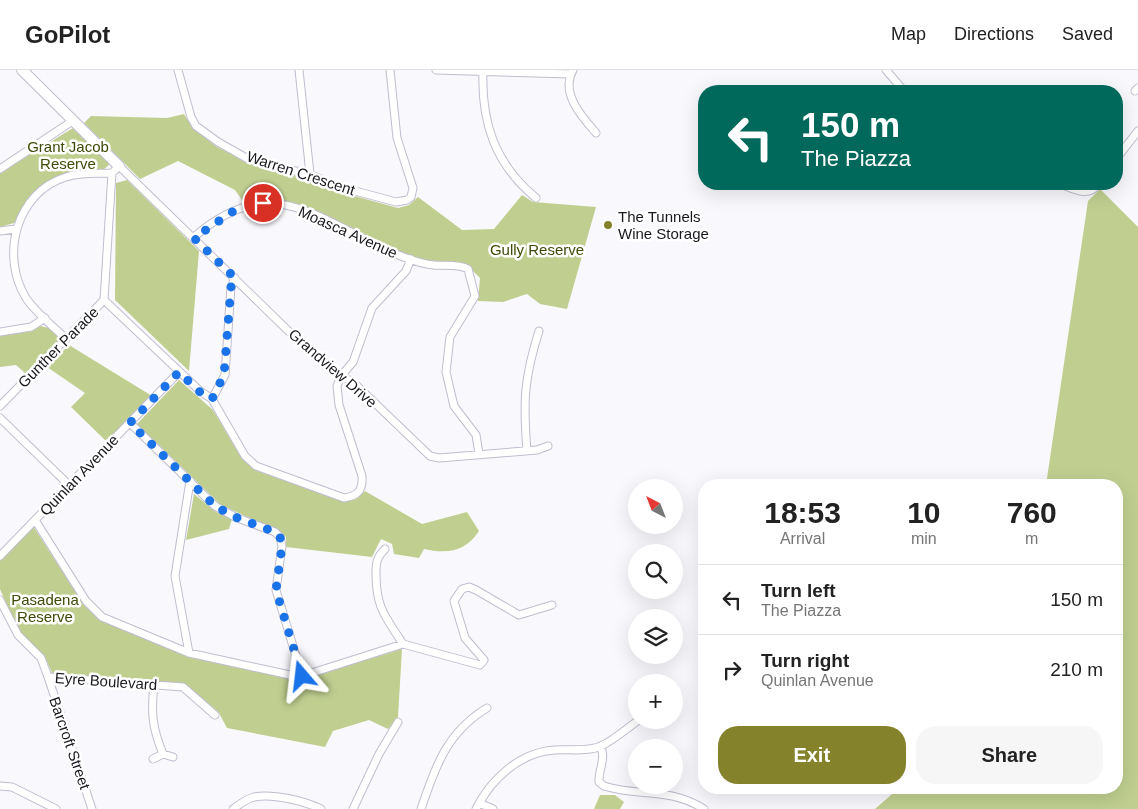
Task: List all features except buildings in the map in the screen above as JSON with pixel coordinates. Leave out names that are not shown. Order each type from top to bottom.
[{"type":"street","name":"Grandview Drive","points":[[22,70],[74,120],[116,170],[194,238],[312,354],[341,376],[354,383],[430,456],[439,458],[527,451],[548,446]]},
{"type":"street","name":"Warren Crescent","points":[[178,70],[191,117],[196,126],[218,142],[248,159],[310,174],[333,185],[396,202],[407,200],[411,197],[412,183],[400,152],[397,138],[390,70]]},
{"type":"street","points":[[299,70],[310,174]]},
{"type":"street","points":[[436,70],[572,72],[572,101],[596,133]]},
{"type":"street","points":[[886,70],[899,85]]},
{"type":"street","points":[[483,71],[484,100],[494,143],[508,171],[536,198]]},
{"type":"street","points":[[0,169],[74,120]]},
{"type":"street","points":[[1123,149],[1138,131]]},
{"type":"street","points":[[66,339],[27,300],[17,276],[13,247],[15,229],[31,202],[47,186],[66,177],[116,170]]},
{"type":"street","name":"Gunther Parade","points":[[0,406],[104,300],[116,170]]},
{"type":"street","points":[[1080,190],[1087,192],[1094,190]]},
{"type":"street","name":"Moasca Avenue","points":[[194,238],[238,208],[275,202],[320,216],[411,259],[431,265],[465,267],[469,272],[475,296],[450,337],[446,372],[454,406],[476,435],[479,454]]},
{"type":"street","points":[[0,231],[15,229]]},
{"type":"street","points":[[104,300],[200,392],[212,399],[245,456],[256,466],[344,498],[359,493],[363,485],[362,476],[339,405],[336,386],[341,376],[353,362],[372,308],[406,272],[411,259]]},
{"type":"street","points":[[212,399],[224,375],[231,287],[235,278]]},
{"type":"street","points":[[0,332],[31,327],[45,318]]},
{"type":"street","points":[[527,451],[523,406],[528,367],[539,330]]},
{"type":"street","name":"Quinlan Avenue","points":[[0,556],[179,372]]},
{"type":"street","points":[[0,418],[69,485]]},
{"type":"street","points":[[130,423],[215,506],[235,517],[275,532],[280,537],[282,546],[276,590],[302,676]]},
{"type":"street","points":[[189,653],[175,576],[190,482]]},
{"type":"street","points":[[34,520],[86,602],[102,617],[189,653],[302,676],[403,644],[480,665],[484,660],[465,638],[454,601],[462,589],[476,590],[519,615],[552,605]]},
{"type":"street","points":[[385,549],[378,555],[376,562],[376,595],[383,614],[403,644]]},
{"type":"street","name":"Eyre Boulevard","points":[[0,600],[18,635],[41,658],[48,677],[183,687],[215,715]]},
{"type":"street","name":"Barcroft Street","points":[[48,677],[92,809]]},
{"type":"street","points":[[154,684],[151,717],[163,754]]},
{"type":"street","points":[[421,809],[435,768],[447,746],[473,716],[487,708]]},
{"type":"street","points":[[353,809],[379,754],[398,722]]},
{"type":"street","points":[[493,809],[478,806],[485,790],[497,778],[526,757],[551,750],[600,746],[628,727]]},
{"type":"street","points":[[600,746],[603,763],[598,777],[599,782],[604,786],[666,793],[693,802],[704,809]]},
{"type":"street","points":[[153,759],[163,754],[173,757]]},
{"type":"street","points":[[0,786],[12,787],[56,809]]},
{"type":"street","points":[[234,809],[247,799],[256,796],[303,800],[321,809]]},
{"type":"green space","name":"Gully Reserve","points":[[184,114],[192,127],[217,147],[260,167],[300,176],[326,188],[398,208],[409,205],[418,197],[462,230],[494,229],[522,195],[533,202],[596,207],[567,309],[540,304],[527,294],[503,302],[478,301],[480,278],[466,264],[431,263],[400,253],[302,205],[269,200],[244,203],[235,190],[178,161],[140,179],[84,123],[91,116],[167,118]]},
{"type":"green space","name":"Grant Jacob Reserve","points":[[73,128],[110,164],[102,171],[65,174],[29,200],[14,223],[0,227],[0,173]]},
{"type":"green space","points":[[127,180],[199,251],[189,371],[115,300],[116,183]]},
{"type":"green space","points":[[1101,190],[1138,227],[1138,809],[875,809],[892,794],[1123,794],[1123,479],[1047,479],[1088,201]]},
{"type":"green space","points":[[40,326],[49,328],[62,339],[26,374],[16,365],[0,367],[0,336],[32,331]]},
{"type":"green space","points":[[69,345],[152,396],[107,442],[71,407],[85,393],[47,367]]},
{"type":"green space","points":[[179,380],[213,410],[239,454],[253,469],[345,502],[356,499],[365,491],[422,524],[467,512],[479,531],[474,538],[462,547],[448,551],[424,549],[419,558],[394,554],[392,544],[381,539],[372,557],[286,547],[286,537],[279,531],[221,505],[137,424]]},
{"type":"green space","points":[[194,494],[216,512],[232,519],[229,529],[186,540]]},
{"type":"green space","name":"Pasadena Reserve","points":[[33,526],[82,602],[100,620],[191,657],[301,680],[402,649],[398,717],[388,729],[369,720],[333,731],[325,747],[227,728],[219,713],[185,684],[111,677],[53,675],[44,655],[17,630],[0,589],[0,560]]},
{"type":"green space","points":[[600,795],[615,795],[624,802],[620,809],[594,809]]},
{"type":"place","name":"The Tunnels Wine Storage","points":[[608,225]]},
{"type":"route","points":[[263,203],[238,208],[200,232],[194,238],[235,278],[231,287],[224,375],[212,399],[200,392],[179,372],[130,423],[215,506],[235,517],[275,532],[280,537],[282,546],[276,590],[302,676]]}]
